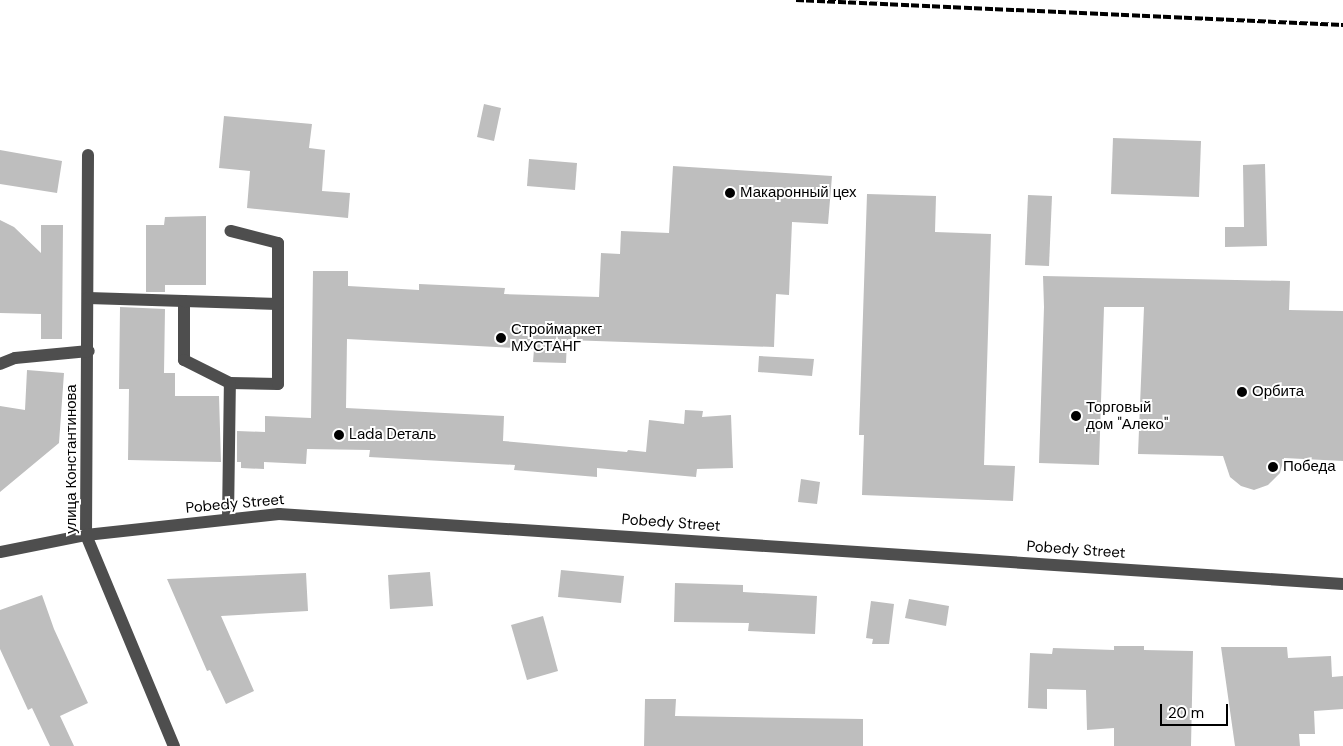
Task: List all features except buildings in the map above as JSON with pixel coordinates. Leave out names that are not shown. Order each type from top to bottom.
[{"type":"street","name":"улица Константинова","points":[[88,155],[86,535],[174,746]]},
{"type":"street","points":[[184,301],[184,360],[230,384],[278,384],[278,243],[231,231]]},
{"type":"street","points":[[88,298],[278,304]]},
{"type":"street","points":[[0,364],[15,358],[88,351]]},
{"type":"street","points":[[228,520],[230,384]]},
{"type":"street","name":"Pobedy Street","points":[[0,552],[86,535],[279,514],[1343,584]]},
{"type":"railway","points":[[796,0],[1343,25]]},
{"type":"place","name":"Макаронный цех","points":[[730,193]]},
{"type":"place","name":"Строймаркет МУСТАНГ","points":[[501,338]]},
{"type":"place","name":"Орбита","points":[[1242,392]]},
{"type":"place","name":"Торговый дом \"Алеко\"","points":[[1076,416]]},
{"type":"place","name":"Lada Dеталь","points":[[339,435]]},
{"type":"place","name":"Победа","points":[[1273,467]]}]
